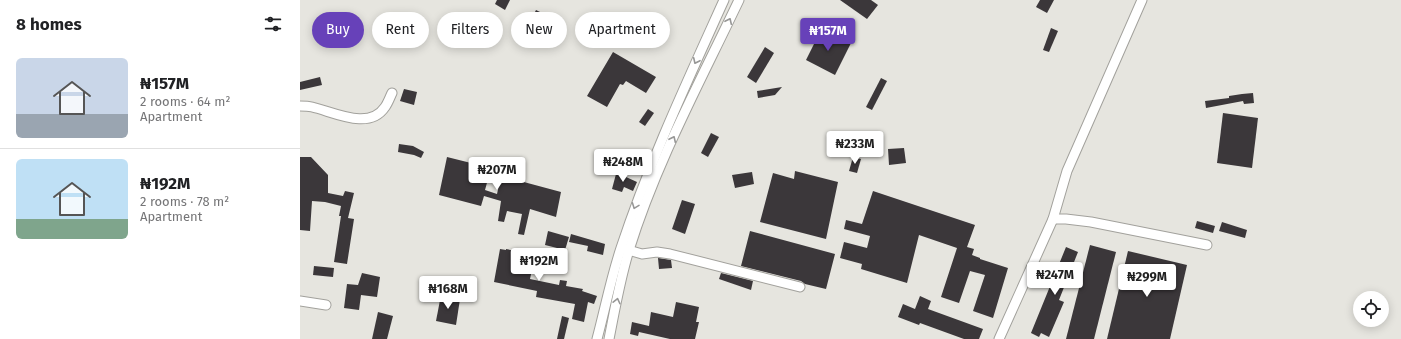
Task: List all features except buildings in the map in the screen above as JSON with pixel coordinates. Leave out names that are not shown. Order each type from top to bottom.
[{"type":"street","points":[[597,339],[664,131],[724,0]]},
{"type":"street","points":[[609,339],[625,249],[662,163],[739,0]]},
{"type":"street","points":[[999,339],[1053,219],[1067,171],[1142,0]]},
{"type":"street","points":[[300,106],[312,107],[335,114],[363,119],[371,118],[385,107],[392,93]]},
{"type":"street","points":[[1053,219],[1091,222],[1207,245]]},
{"type":"street","points":[[625,249],[642,254],[657,252],[670,254],[800,287]]},
{"type":"street","points":[[300,301],[326,305]]}]
